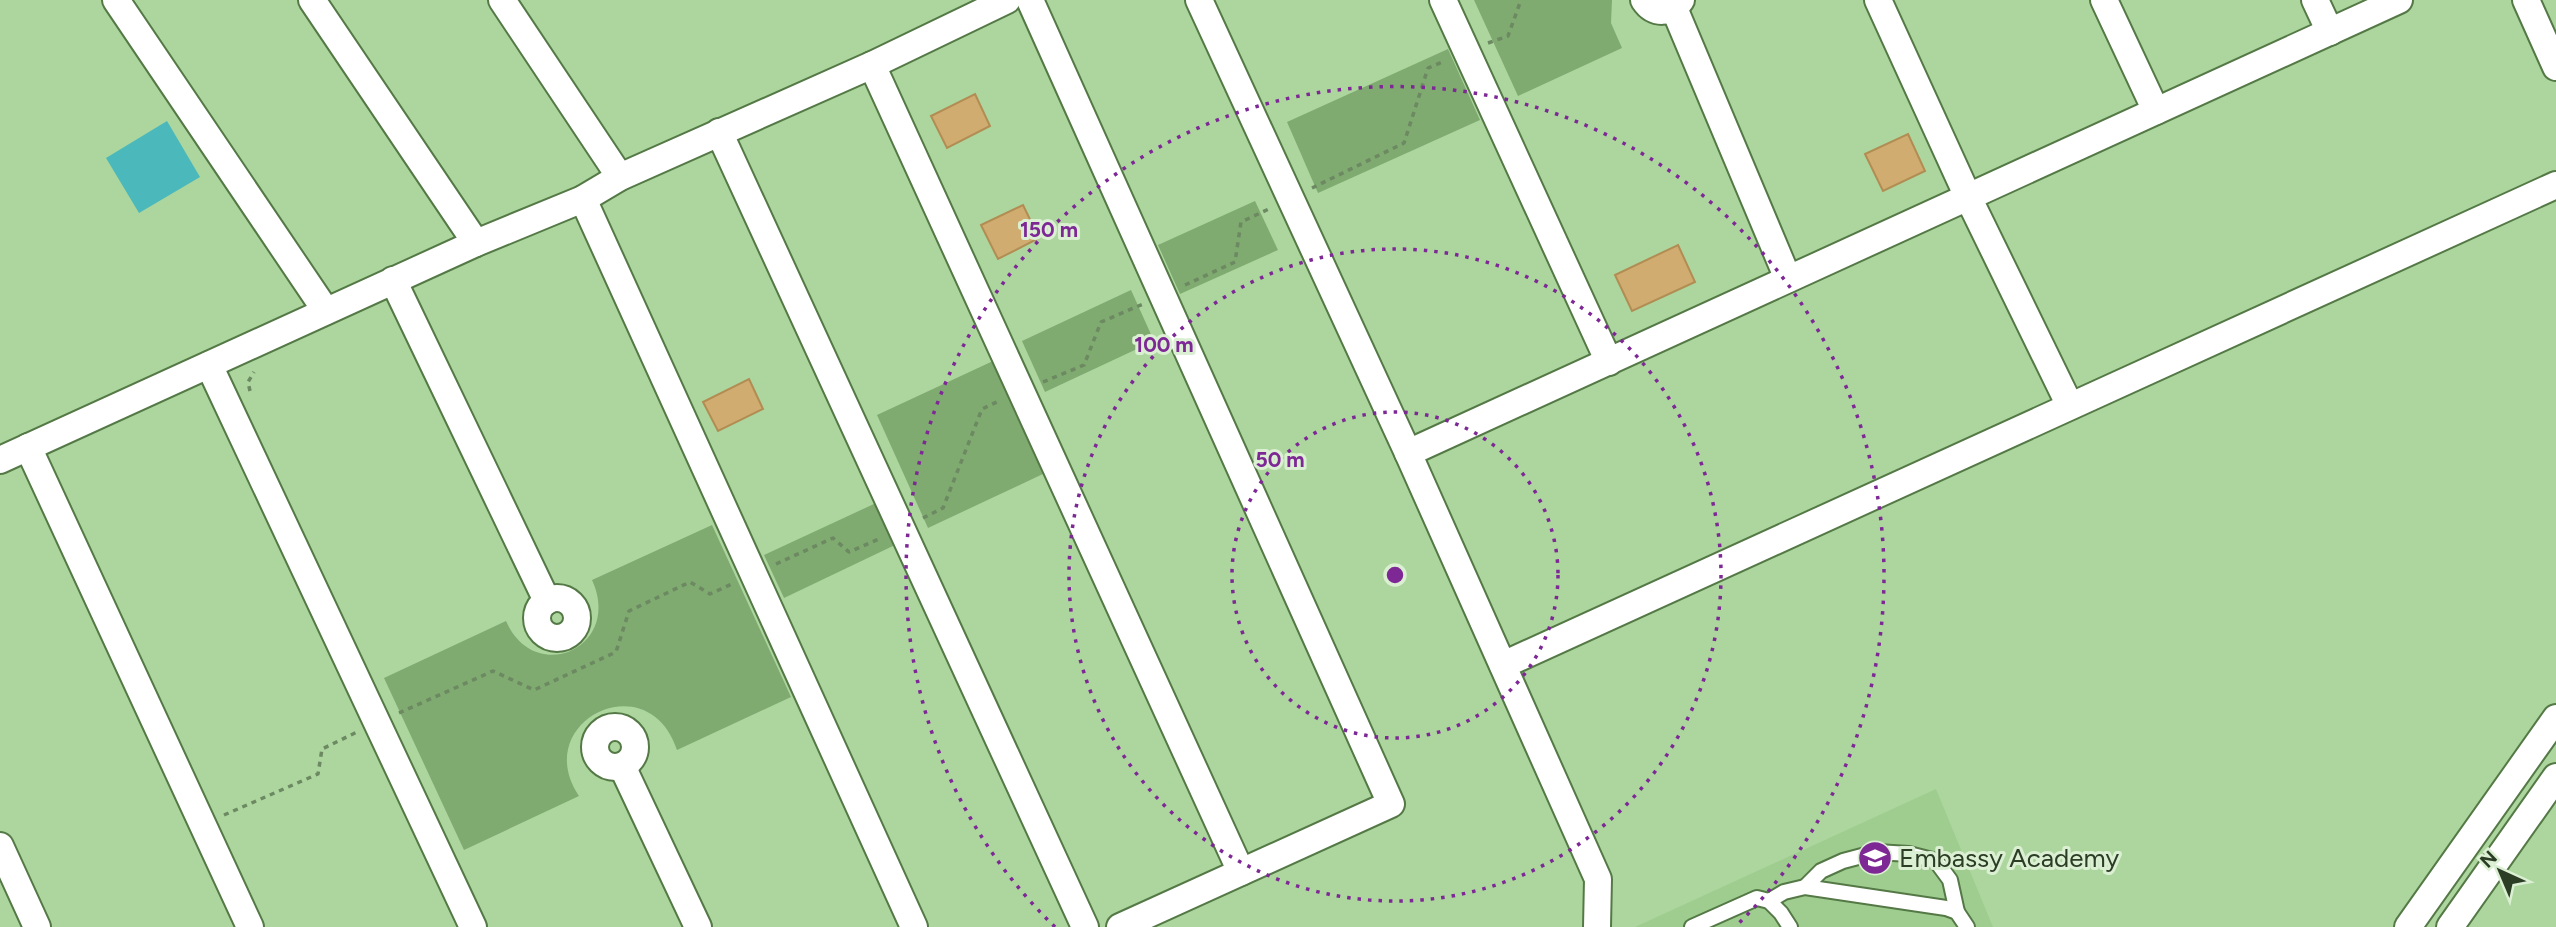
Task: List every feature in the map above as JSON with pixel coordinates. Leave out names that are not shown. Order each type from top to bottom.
[{"type":"street","points":[[116,0],[326,311]]},
{"type":"street","points":[[312,0],[476,243]]},
{"type":"street","points":[[502,0],[620,177]]},
{"type":"street","points":[[0,460],[476,243],[583,199],[620,177],[873,65],[1007,0]]},
{"type":"street","points":[[1030,0],[1391,804],[1120,927]]},
{"type":"street","points":[[1199,0],[1408,453],[1598,879],[1597,927]]},
{"type":"street","points":[[1443,0],[1609,362]]},
{"type":"street","points":[[1644,0],[1652,9],[1661,12],[1678,4],[1788,279]]},
{"type":"street","points":[[1878,0],[1968,197],[2070,407]]},
{"type":"street","points":[[2105,0],[2156,111]]},
{"type":"street","points":[[2315,0],[2330,32]]},
{"type":"street","points":[[1408,453],[2399,0]]},
{"type":"street","points":[[2526,0],[2556,67]]},
{"type":"street","points":[[873,65],[1241,872]]},
{"type":"street","points":[[719,132],[1085,927]]},
{"type":"street","points":[[1503,665],[2556,185]]},
{"type":"street","points":[[583,199],[914,927]]},
{"type":"street","points":[[393,281],[547,601]]},
{"type":"street","points":[[209,365],[472,927]]},
{"type":"street","points":[[28,447],[250,927]]},
{"type":"street","points":[[2408,927],[2556,718]]},
{"type":"street","points":[[622,766],[698,927]]},
{"type":"street","points":[[2450,927],[2556,777]]},
{"type":"street","points":[[0,846],[37,927]]},
{"type":"lane","points":[[1805,887],[1821,871],[1843,861],[1877,852],[1909,854],[1936,861],[1950,880],[1957,912],[1967,927]]},
{"type":"lane","points":[[1769,901],[1784,892],[1805,887],[1946,908],[1957,912]]},
{"type":"lane","points":[[1692,927],[1757,898],[1769,901],[1790,927]]},
{"type":"shaded area","points":[[1474,0],[1612,0],[1611,23],[1622,48],[1518,96]]},
{"type":"shaded area","points":[[1448,49],[1480,120],[1318,193],[1287,122]]},
{"type":"shaded area","points":[[1255,201],[1278,250],[1180,294],[1158,245]]},
{"type":"shaded area","points":[[1131,290],[1154,341],[1045,392],[1022,341]]},
{"type":"shaded area","points":[[993,361],[1045,473],[928,528],[877,415]]},
{"type":"shaded area","points":[[876,503],[895,545],[784,598],[764,555]]},
{"type":"shaded area","points":[[712,525],[791,697],[677,750],[662,724],[642,710],[620,706],[598,712],[580,726],[569,745],[568,769],[579,796],[464,850],[384,678],[506,621],[519,641],[536,652],[554,655],[572,650],[586,640],[596,624],[598,604],[592,580]]},
{"type":"shaded area","name":"Embassy Academy","points":[[1936,789],[1993,927],[1635,927]]},
{"type":"water","points":[[167,121],[200,177],[139,213],[106,158]]},
{"type":"building","points":[[975,94],[990,126],[947,148],[931,116]]},
{"type":"building","points":[[1908,134],[1925,171],[1883,191],[1865,154]]},
{"type":"building","points":[[1023,205],[1039,238],[998,259],[981,225]]},
{"type":"building","points":[[1678,245],[1695,282],[1632,311],[1615,275]]},
{"type":"building","points":[[749,379],[763,409],[718,431],[703,402]]},
{"type":"place","name":"Embassy Academy","points":[[1875,858]]}]
